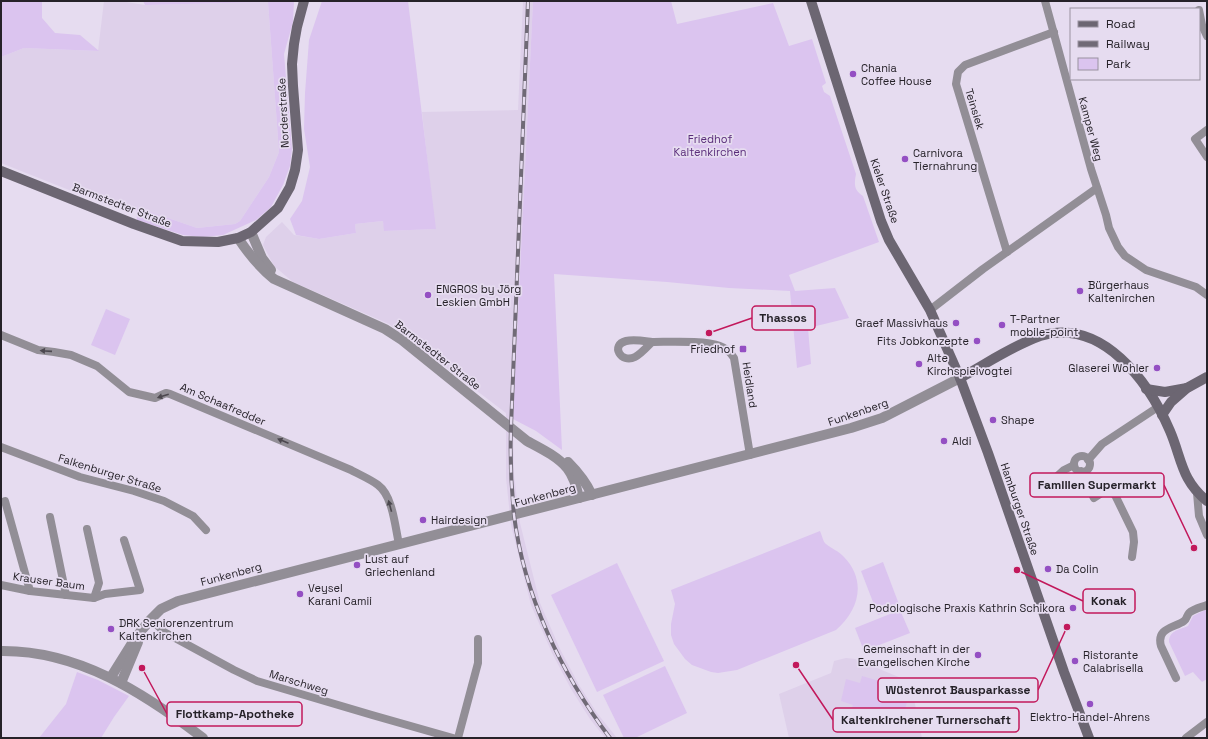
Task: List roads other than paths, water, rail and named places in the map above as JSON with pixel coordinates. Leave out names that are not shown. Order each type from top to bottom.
[{"type":"main road","name":"Norderstraße","points":[[250,232],[278,208],[290,187],[295,170],[298,150],[292,86],[292,64],[297,27],[304,1]]},
{"type":"main road","name":"Kieler Straße","points":[[811,1],[881,221],[889,240],[930,310],[960,378]]},
{"type":"main road","name":"Barmstedter Straße","points":[[1,171],[134,224],[182,241],[218,242],[238,238],[250,232]]},
{"type":"main road","points":[[960,378],[1032,340],[1050,334],[1069,333],[1088,337],[1114,352],[1130,367],[1146,389],[1160,411],[1170,432],[1184,472],[1191,486],[1207,502]]},
{"type":"main road","points":[[1160,411],[1187,388],[1207,377]]},
{"type":"main road","name":"Hamburger Straße","points":[[960,378],[1089,738]]},
{"type":"main road","points":[[1146,389],[1165,392],[1187,388]]},
{"type":"street","name":"Kamper Weg","points":[[1045,1],[1097,188],[1109,228],[1118,247],[1125,256],[1151,272],[1196,287],[1207,294]]},
{"type":"street","points":[[1200,15],[1202,25],[1207,36]]},
{"type":"street","name":"Teinsiek","points":[[1007,252],[956,84],[958,72],[965,65],[1054,32]]},
{"type":"street","points":[[1207,130],[1195,139],[1207,157]]},
{"type":"street","points":[[930,310],[1007,252],[1097,188]]},
{"type":"street","name":"Kamper Weg","points":[[1106,215],[1111,221],[1122,244],[1137,264]]},
{"type":"street","name":"Barmstedter Straße","points":[[250,232],[262,258],[286,286]]},
{"type":"street","name":"Barmstedter Straße","points":[[238,238],[248,253],[274,279],[286,286],[385,329],[396,336],[528,441],[567,468],[574,479],[579,498]]},
{"type":"street","name":"Am Schaafredder","points":[[1,335],[38,350],[71,355],[96,366],[129,392],[155,398],[166,393],[170,394],[356,472],[379,485],[387,495],[400,544]]},
{"type":"street","name":"Heidland","points":[[652,342],[712,343],[721,346],[732,355],[734,358],[750,455]]},
{"type":"street","name":"Funkenberg","points":[[111,677],[136,637],[141,633],[150,619],[161,609],[178,600],[851,428],[882,418],[960,378]]},
{"type":"street","points":[[1081,472],[1085,471],[1088,467],[1088,460],[1102,444],[1160,411]]},
{"type":"street","name":"Falkenburger Straße","points":[[1,447],[80,477],[134,491],[164,501],[193,516],[206,530]]},
{"type":"street","name":"Barmstedter Straße","points":[[543,450],[560,457],[576,469],[592,495]]},
{"type":"street","points":[[1053,480],[1064,470],[1074,465],[1075,460],[1079,457],[1085,457],[1088,460]]},
{"type":"street","points":[[1074,465],[1077,470],[1081,472],[1094,498],[1105,491],[1109,491],[1115,495],[1133,532],[1134,542],[1132,557]]},
{"type":"street","points":[[1197,493],[1199,516],[1207,535]]},
{"type":"street","points":[[5,501],[30,591]]},
{"type":"street","points":[[50,517],[66,595]]},
{"type":"street","points":[[87,529],[99,583],[94,598]]},
{"type":"street","points":[[94,598],[105,594],[140,590],[124,540]]},
{"type":"street","name":"Krauser Baum","points":[[1,585],[30,591],[94,598]]},
{"type":"street","points":[[1176,678],[1161,646],[1160,640],[1162,635],[1168,629],[1186,620],[1191,612],[1207,605]]},
{"type":"street","name":"Marschweg","points":[[150,619],[164,632],[257,681],[453,738]]},
{"type":"street","name":"Funkenberg","points":[[121,683],[141,633]]},
{"type":"street","points":[[458,738],[478,663],[478,639]]},
{"type":"street","points":[[1,651],[36,654],[60,659],[111,677],[177,718],[203,738]]},
{"type":"street","points":[[1186,738],[1207,722]]},
{"type":"railway","points":[[528,1],[511,427],[511,471],[514,515],[526,575],[547,632],[576,687],[610,738]]},
{"type":"place","name":"Chania Coffee House","points":[[853,74]]},
{"type":"place","name":"Carnivora Tiernahrung","points":[[905,159]]},
{"type":"place","name":"Bürgerhaus Kaltenirchen","points":[[1080,291]]},
{"type":"place","name":"ENGROS by Jörg Leskien GmbH","points":[[428,295]]},
{"type":"place","name":"Graef Massivhaus","points":[[956,323]]},
{"type":"place","name":"T-Partner mobile-point","points":[[1002,325]]},
{"type":"place","name":"Thassos","points":[[709,333]]},
{"type":"place","name":"Fits Jobkonzepte","points":[[977,341]]},
{"type":"place","name":"Friedhof","points":[[743,349]]},
{"type":"place","name":"Alte Kirchspielvogtei","points":[[919,364]]},
{"type":"place","name":"Glaserei Wohler","points":[[1157,368]]},
{"type":"place","name":"Shape","points":[[993,420]]},
{"type":"place","name":"Aldi","points":[[944,441]]},
{"type":"place","name":"Hairdesign","points":[[423,520]]},
{"type":"place","name":"Familien Supermarkt","points":[[1194,548]]},
{"type":"place","name":"Lust auf Griechenland","points":[[357,565]]},
{"type":"place","name":"Da Colin","points":[[1048,569]]},
{"type":"place","name":"Konak","points":[[1017,570]]},
{"type":"place","name":"Veysel Karani Camii","points":[[300,594]]},
{"type":"place","name":"Podologische Praxis Kathrin Schikora","points":[[1073,608]]},
{"type":"place","name":"Wüstenrot Bausparkasse","points":[[1067,627]]},
{"type":"place","name":"DRK Seniorenzentrum Kaltenkirchen","points":[[111,629]]},
{"type":"place","name":"Gemeinschaft in der Evangelischen Kirche","points":[[978,655]]},
{"type":"place","name":"Ristorante Calabrisella","points":[[1075,661]]},
{"type":"place","name":"Kaltenkirchener Turnerschaft","points":[[796,665]]},
{"type":"place","name":"Flottkamp-Apotheke","points":[[142,668]]},
{"type":"place","name":"Elektro-Handel-Ahrens","points":[[1090,704]]},
{"type":"park label","name":"Friedhof Kaltenkirchen","points":[[710,145]]}]
